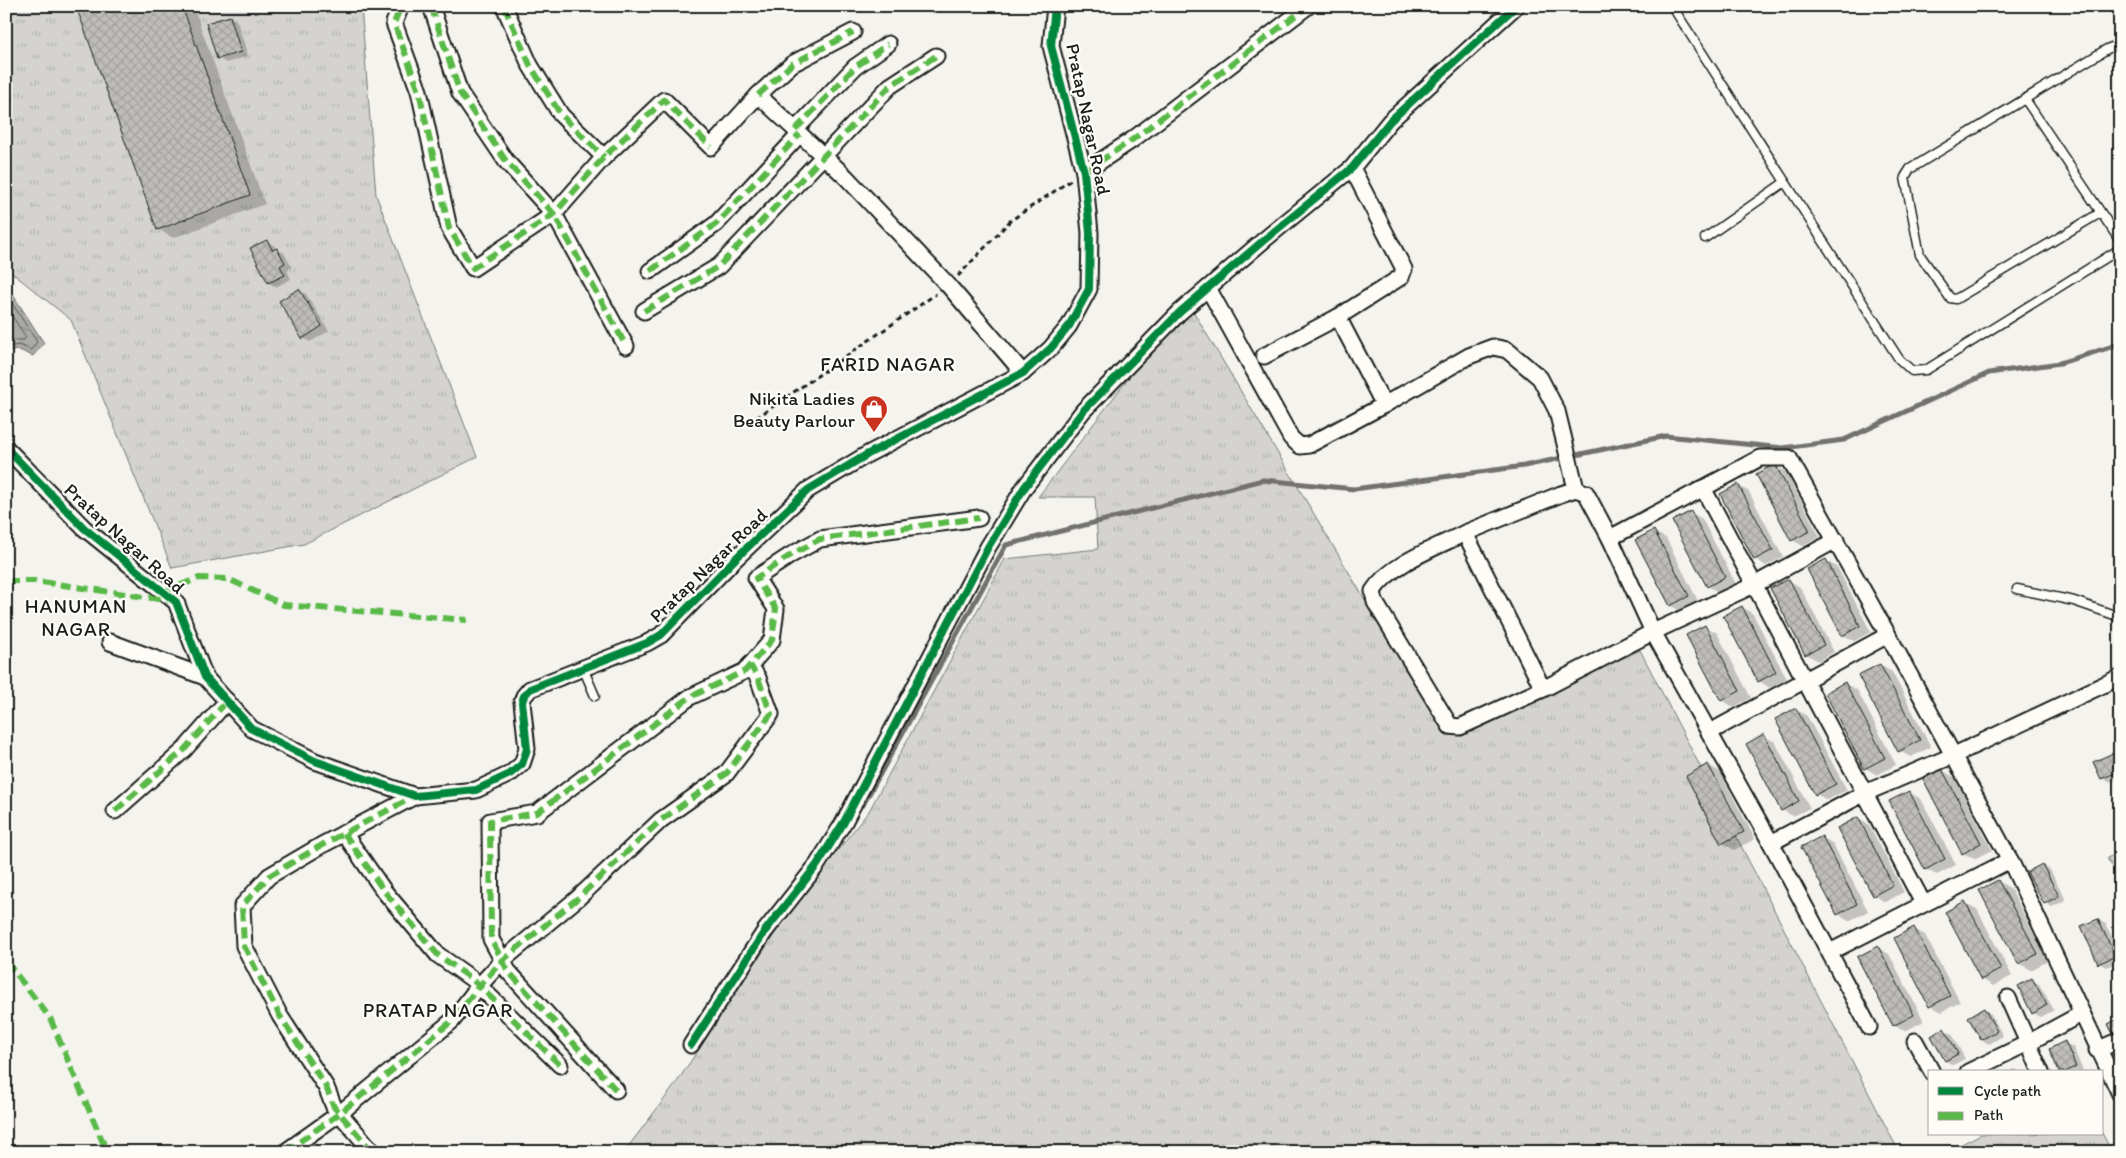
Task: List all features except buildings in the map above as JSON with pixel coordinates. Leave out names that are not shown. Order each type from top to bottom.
[{"type":"street","points":[[431,6],[460,93],[506,161],[554,214],[626,346]]},
{"type":"street","points":[[504,6],[530,66],[561,115],[604,157]]},
{"type":"street","name":"Pratap Nagar Road","points":[[6,448],[84,528],[176,602],[205,677],[252,729],[315,761],[415,796],[476,790],[510,774],[522,764],[527,749],[522,702],[530,689],[647,643],[661,635],[735,559],[808,490],[868,454],[1023,373],[1051,348],[1069,326],[1089,288],[1090,233],[1084,172],[1051,46],[1054,6]]},
{"type":"street","points":[[1084,172],[1132,140],[1308,6]]},
{"type":"street","points":[[691,1045],[765,931],[818,865],[844,822],[988,547],[1024,488],[1083,411],[1180,312],[1352,168],[1390,121],[1516,6]]},
{"type":"street","points":[[399,11],[394,23],[419,91],[449,228],[473,268],[554,214],[604,157],[664,100],[711,147],[758,95],[792,64],[853,32]]},
{"type":"street","points":[[650,271],[716,224],[855,68],[888,44]]},
{"type":"street","points":[[644,311],[719,266],[822,155],[890,86],[936,56]]},
{"type":"street","points":[[758,95],[846,177],[948,285],[1023,373]]},
{"type":"street","points":[[1264,356],[1338,317],[1401,278],[1404,269],[1352,168]]},
{"type":"street","points":[[1208,288],[1291,438],[1300,446],[1309,445],[1384,405],[1469,356],[1493,347],[1506,350],[1540,378],[1562,427],[1575,483],[1586,493],[1610,538],[1653,632],[1771,843],[1869,1027]]},
{"type":"street","points":[[1338,317],[1384,405]]},
{"type":"street","points":[[1610,538],[1760,458],[1789,458],[1836,540],[2010,860],[2097,1050],[2120,1094]]},
{"type":"street","points":[[1575,483],[1465,533],[1403,565],[1379,581],[1373,590],[1375,602],[1450,726],[1460,727],[1543,689],[1653,632],[1754,585],[1836,540]]},
{"type":"street","points":[[1703,488],[1923,903]]},
{"type":"street","points":[[616,1090],[508,971],[492,938],[490,821],[537,813],[690,697],[744,670],[750,665],[772,640],[776,609],[756,578],[791,555],[820,539],[979,518]]},
{"type":"street","points":[[1465,533],[1543,689]]},
{"type":"street","points":[[1710,732],[1888,635]]},
{"type":"street","points":[[110,642],[205,677]]},
{"type":"street","points":[[285,1152],[340,1113],[452,1021],[479,986],[503,960],[578,898],[661,820],[726,774],[770,714],[758,678],[750,665]]},
{"type":"street","points":[[1771,843],[1864,794],[1952,756],[2120,677]]},
{"type":"street","points":[[115,811],[184,750],[227,701]]},
{"type":"street","points":[[373,1152],[340,1113],[280,1016],[244,946],[242,906],[269,876],[344,833],[415,796]]},
{"type":"street","points":[[344,833],[384,891],[438,955],[479,986],[560,1065]]},
{"type":"street","points":[[1830,952],[2010,860]]},
{"type":"street","points":[[2008,998],[2040,1070]]},
{"type":"street","points":[[1972,1070],[2028,1043],[2081,1014]]},
{"type":"street","points":[[2097,1050],[2120,1040]]},
{"type":"street","points":[[1915,1041],[1931,1070]]},
{"type":"lane","points":[[1672,6],[1899,359],[1912,371],[1926,370],[2120,249]]},
{"type":"lane","points":[[2100,214],[1956,299],[1950,298],[1920,255],[1905,177],[1910,170],[2107,49],[2120,44]]},
{"type":"lane","points":[[2025,99],[2100,214],[2120,241]]},
{"type":"lane","points":[[1704,238],[1785,182]]},
{"type":"lane","points":[[2017,589],[2074,601],[2120,617]]},
{"type":"lane","points":[[583,668],[595,696]]},
{"type":"path","points":[[749,423],[948,285],[1010,221],[1084,172]]},
{"type":"green space","points":[[6,6],[361,6],[376,195],[477,457],[304,544],[172,568],[71,320],[6,268]]},
{"type":"green space","points":[[1187,301],[1447,737],[1640,650],[1899,1152],[624,1152],[675,1085],[791,909],[869,811],[1005,559],[1098,549],[1095,497],[1038,497]]},
{"type":"green space","points":[[2120,852],[2120,881],[2107,858]]},
{"type":"green space","points":[[1977,1136],[2104,1136],[2112,1152],[1946,1152]]},
{"type":"water","points":[[6,284],[44,343],[33,356],[19,350],[6,352]]},
{"type":"waterway","points":[[863,805],[1006,545],[1263,480],[1354,489],[1524,466],[1666,436],[1783,448],[1844,440],[1989,373],[2060,363],[2120,344]]},
{"type":"marked path","points":[[431,6],[460,93],[506,161],[554,214],[626,346]]},
{"type":"marked path","points":[[504,6],[530,65],[561,115],[604,157]]},
{"type":"marked path","points":[[1084,172],[1132,140],[1308,6]]},
{"type":"marked path","points":[[399,11],[394,23],[419,91],[449,228],[473,268],[554,214],[604,157],[664,100],[711,147]]},
{"type":"marked path","points":[[758,95],[792,64],[853,32]]},
{"type":"marked path","points":[[795,130],[855,67],[888,44]]},
{"type":"marked path","points":[[644,311],[719,266],[890,86],[936,56]]},
{"type":"marked path","points":[[650,271],[716,224],[800,134]]},
{"type":"marked path","points":[[616,1090],[508,971],[491,939],[490,821],[537,813],[690,697],[745,671],[772,640],[776,609],[756,578],[791,555],[820,539],[979,518]]},
{"type":"marked path","points":[[163,592],[199,578],[228,579],[284,605],[467,620]]},
{"type":"marked path","points":[[6,581],[35,581],[173,601]]},
{"type":"marked path","points":[[285,1152],[340,1113],[452,1021],[479,986],[503,960],[578,898],[661,820],[726,774],[771,714],[758,678],[750,665]]},
{"type":"marked path","points":[[115,811],[184,750],[227,701]]},
{"type":"marked path","points":[[373,1152],[334,1107],[326,1087],[280,1016],[244,946],[242,906],[269,876],[322,845],[415,796]]},
{"type":"marked path","points":[[344,833],[384,891],[438,955],[472,979],[560,1065]]},
{"type":"marked path","points":[[6,961],[50,1018],[107,1152]]},
{"type":"cycle path","points":[[6,448],[84,528],[176,602],[205,677],[252,729],[315,761],[415,796],[476,790],[510,774],[522,764],[527,749],[522,702],[530,689],[647,643],[661,635],[735,559],[808,490],[868,454],[1023,373],[1051,348],[1069,326],[1089,289],[1090,233],[1084,172],[1051,46],[1055,6]]},
{"type":"cycle path","points":[[691,1045],[765,931],[817,865],[844,822],[988,547],[1024,488],[1083,411],[1180,312],[1352,168],[1390,121],[1516,6]]},
{"type":"place","name":"Nikita Ladies Beauty Parlour","points":[[874,433]]},
{"type":"district","name":"FARID NAGAR","points":[[888,364]]},
{"type":"district","name":"HANUMAN NAGAR","points":[[76,618]]},
{"type":"district","name":"PRATAP NAGAR","points":[[438,1010]]}]
